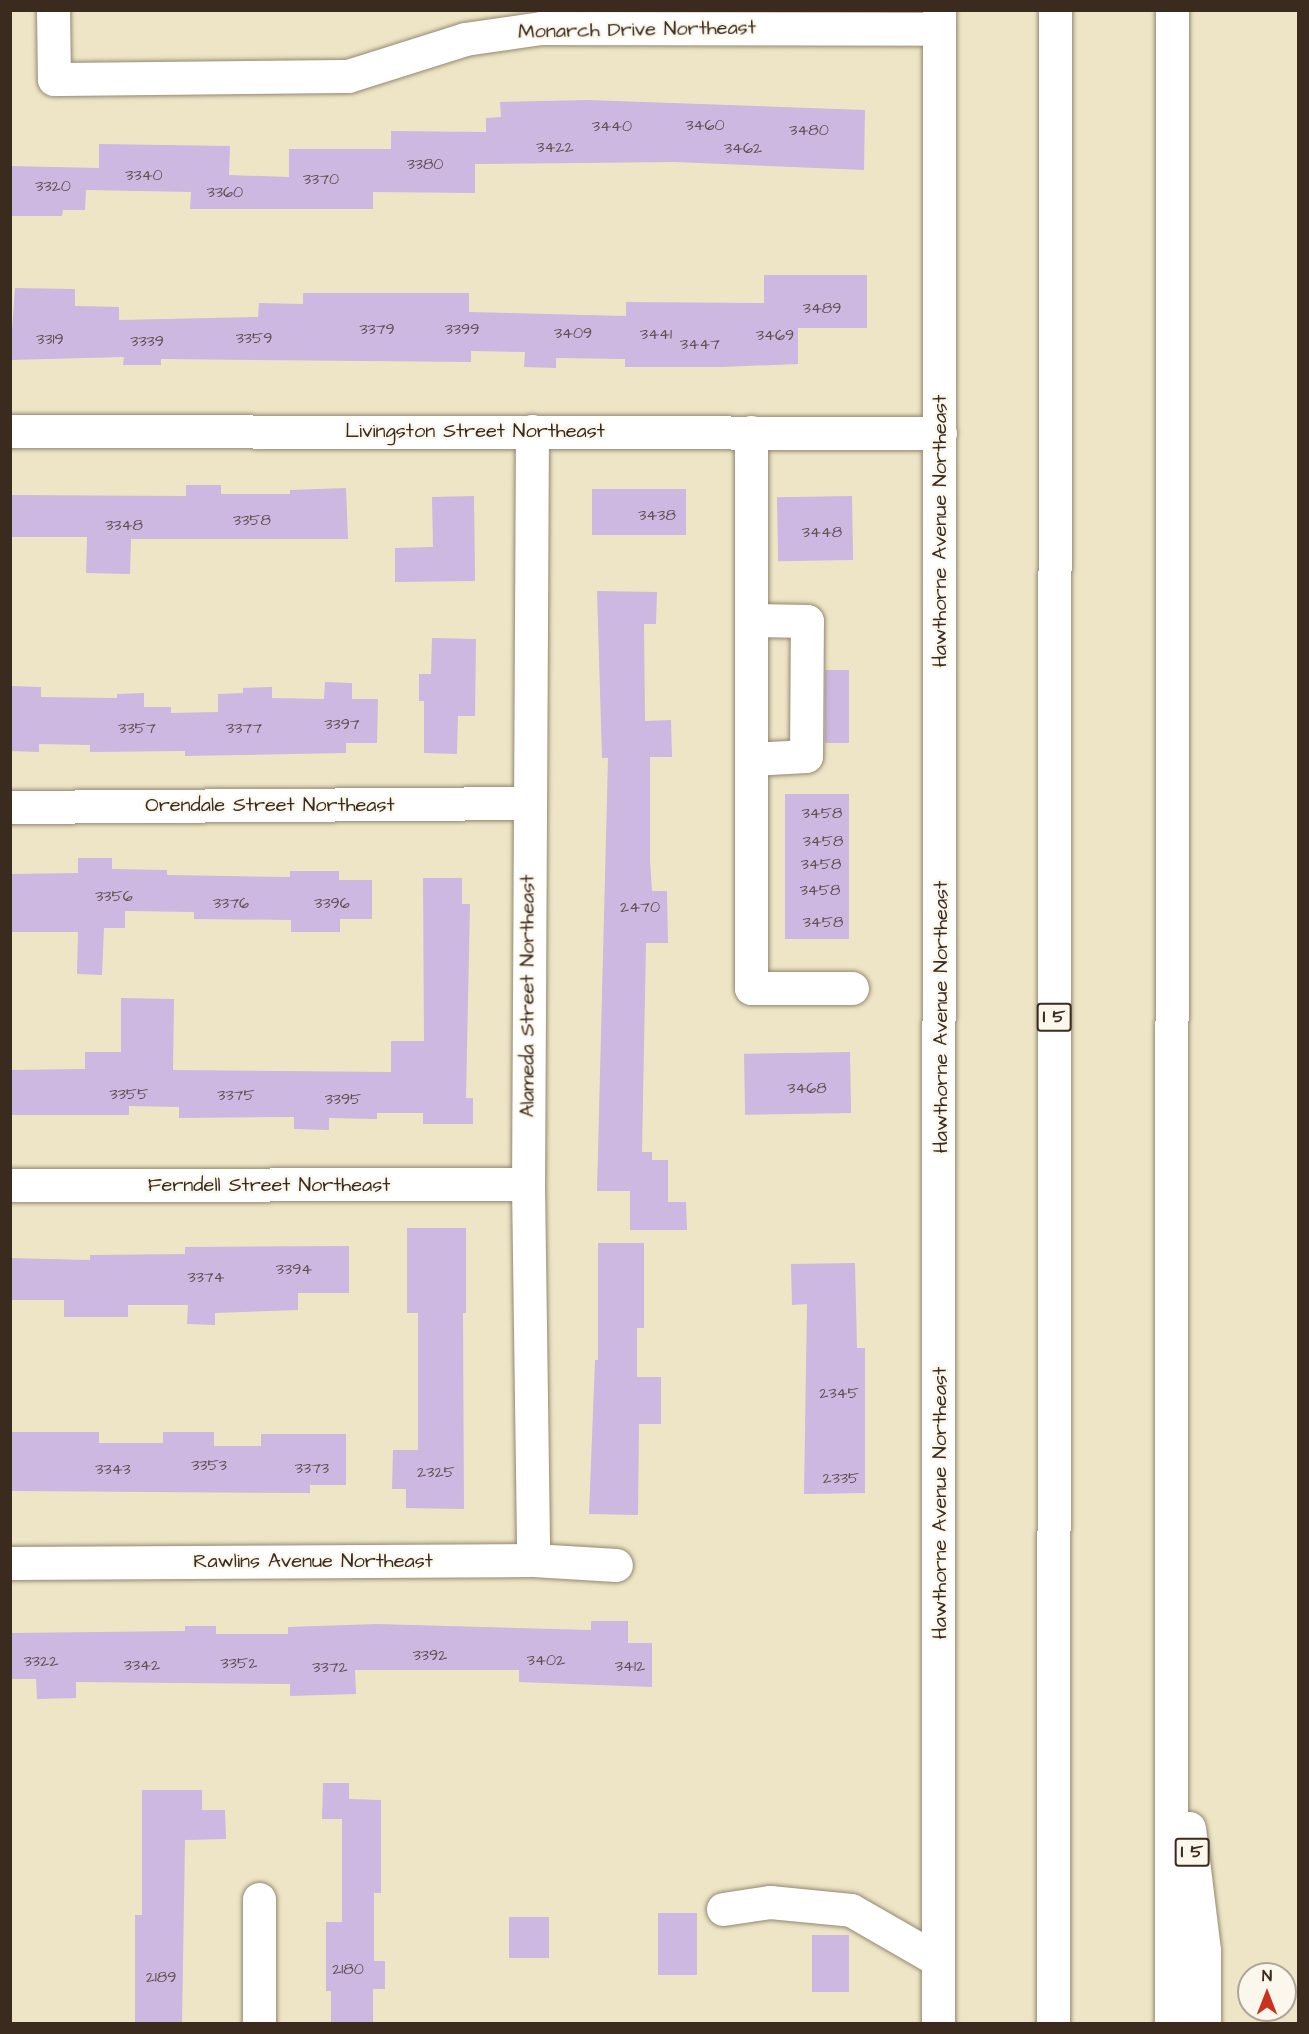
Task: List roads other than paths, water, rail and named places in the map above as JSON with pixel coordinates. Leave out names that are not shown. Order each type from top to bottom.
[{"type":"main road","name":"Monarch Drive Northeast","points":[[53,10],[54,79],[348,76],[465,39],[541,28],[939,20]]},
{"type":"main road","name":"I 5","points":[[1053,2024],[1055,10]]},
{"type":"main road","name":"I 5","points":[[1171,2024],[1172,10]]},
{"type":"main road","name":"Hawthorne Avenue Northeast","points":[[938,2024],[939,20]]},
{"type":"main road","name":"Livingston Street Northeast","points":[[10,431],[940,433]]},
{"type":"main road","name":"Alameda Street Northeast","points":[[532,431],[528,1184],[533,1560]]},
{"type":"main road","points":[[751,432],[754,620],[751,988],[852,988]]},
{"type":"main road","points":[[752,759],[806,756],[807,621],[754,620]]},
{"type":"main road","name":"Orendale Street Northeast","points":[[10,807],[529,803]]},
{"type":"main road","name":"Ferndell Street Northeast","points":[[10,1185],[528,1184]]},
{"type":"main road","name":"Rawlins Avenue Northeast","points":[[10,1563],[533,1560],[616,1565]]},
{"type":"main road","name":"I 5","points":[[1172,1680],[1204,1951],[1204,2024]]},
{"type":"main road","points":[[259,2024],[260,1899]]},
{"type":"main road","points":[[723,1909],[770,1902],[851,1910],[938,1960]]}]
